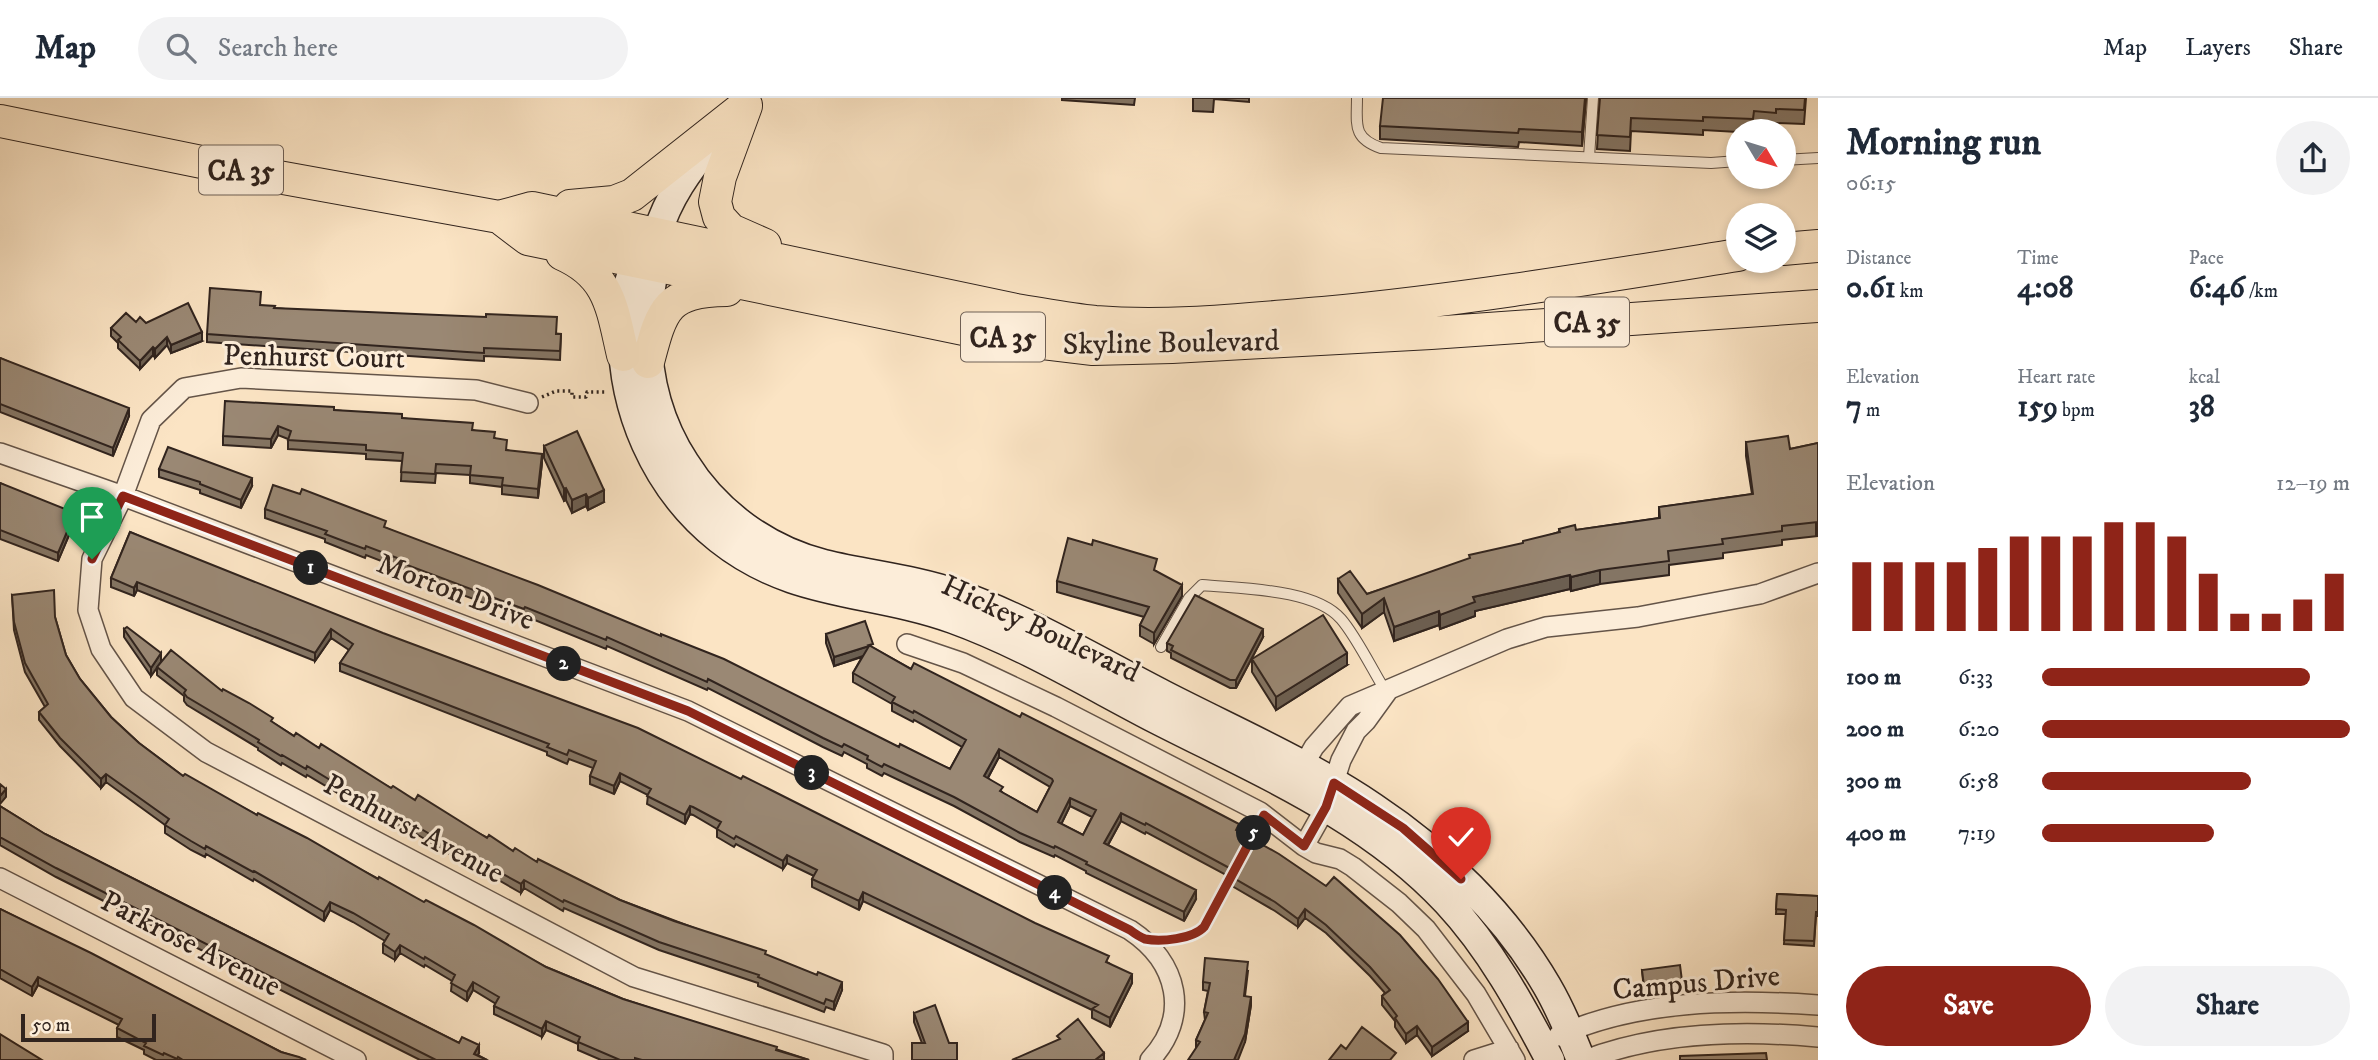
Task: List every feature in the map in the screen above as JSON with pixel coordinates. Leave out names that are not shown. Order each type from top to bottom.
[{"type":"main road","points":[[532,208],[603,204],[632,195],[749,102]]},
{"type":"main road","points":[[749,102],[717,186],[716,210],[731,230],[818,268]]},
{"type":"main road","name":"Hickey Boulevard","points":[[749,102],[714,139],[679,184],[657,234],[642,251],[646,263],[625,298],[636,358],[686,467],[724,510],[754,533],[807,559],[917,582],[989,607],[1303,766],[1330,795],[1449,904],[1495,965],[1546,1052]]},
{"type":"main road","name":"Skyline Boulevard","points":[[0,121],[245,171],[499,217],[532,208],[1056,317],[1112,323],[1271,318],[1443,300],[1726,257]]},
{"type":"main road","name":"Skyline Boulevard","points":[[499,217],[528,239],[1017,340],[1073,347],[1113,349],[1431,333],[1818,306]]},
{"type":"main road","points":[[528,239],[579,262],[600,280],[636,358]]},
{"type":"main road","points":[[1796,248],[1818,246]]},
{"type":"main road","points":[[636,358],[662,316],[678,299],[702,291],[769,290]]},
{"type":"main road","name":"Hickey Boulevard","points":[[636,358],[634,412],[656,465],[691,513],[735,551],[767,569],[804,584],[918,608],[989,634],[1330,795],[1371,806],[1411,835],[1488,907],[1535,967],[1583,1060]]},
{"type":"street","name":"Penhurst Court","points":[[123,496],[151,420],[184,388],[241,378],[476,390],[528,403]]},
{"type":"street","name":"Morton Drive","points":[[0,453],[123,496],[688,711],[1118,924],[1143,939]]},
{"type":"street","name":"Penhurst Avenue","points":[[123,496],[92,559],[88,610],[101,649],[134,698],[206,752],[634,977],[883,1054],[883,1060]]},
{"type":"street","points":[[1303,766],[1314,747],[1350,706],[1507,639],[1546,627],[1638,617],[1760,594],[1818,573]]},
{"type":"street","points":[[907,644],[972,668],[1141,751],[1260,812],[1304,846],[1353,867],[1413,916],[1466,980],[1512,1055],[1474,1060]]},
{"type":"street","points":[[1304,846],[1330,795],[1341,760],[1356,731],[1387,692]]},
{"type":"street","name":"Parkrose Avenue","points":[[0,878],[356,1060]]},
{"type":"street","points":[[1143,939],[1160,955],[1174,984],[1174,1009],[1163,1046],[1150,1060]]},
{"type":"street","name":"Campus Drive","points":[[1546,1052],[1569,1031],[1604,1018],[1683,1006],[1736,1003],[1818,1005]]},
{"type":"street","name":"Campus Drive","points":[[1583,1060],[1619,1048],[1688,1038],[1738,1034],[1818,1037]]},
{"type":"lane","points":[[1357,98],[1357,131],[1367,143],[1381,148],[1726,162]]},
{"type":"lane","points":[[1588,157],[1593,98]]},
{"type":"lane","points":[[1796,159],[1818,158]]},
{"type":"lane","points":[[1161,647],[1189,598],[1202,585],[1304,597],[1324,605],[1340,618],[1387,692]]},
{"type":"path","points":[[528,403],[556,391],[572,391],[572,397],[586,397],[587,392],[609,393]]},
{"type":"path","points":[[1143,939],[1174,938],[1198,933],[1204,927],[1234,871]]},
{"type":"building","points":[[1383,98],[1585,98],[1582,132],[1519,129],[1518,133],[1380,126]]},
{"type":"building","points":[[1600,98],[1805,98],[1804,110],[1776,109],[1776,113],[1754,111],[1753,119],[1703,117],[1703,121],[1631,118],[1630,137],[1597,135]]},
{"type":"building","points":[[210,288],[261,292],[260,305],[275,306],[274,308],[486,317],[486,314],[557,317],[556,334],[561,334],[560,351],[484,348],[484,353],[207,334]]},
{"type":"building","points":[[188,303],[202,332],[171,345],[167,337],[140,361],[118,340],[121,337],[111,328],[126,313],[136,322],[140,317],[146,323]]},
{"type":"building","points":[[0,358],[129,408],[113,448],[0,404]]},
{"type":"building","points":[[225,401],[334,407],[334,410],[402,414],[402,418],[473,423],[472,430],[495,432],[494,438],[507,440],[506,450],[542,454],[538,489],[502,485],[503,478],[470,475],[471,466],[436,464],[435,474],[401,472],[403,453],[366,450],[366,445],[288,440],[291,431],[278,426],[271,439],[223,436]]},
{"type":"building","points":[[577,431],[604,490],[588,498],[586,494],[572,500],[544,446]]},
{"type":"building","points":[[1788,436],[1790,449],[1818,443],[1818,522],[1782,526],[1782,531],[1722,539],[1723,544],[1668,551],[1669,561],[1600,570],[1571,577],[1570,575],[1473,597],[1475,602],[1394,627],[1384,598],[1362,614],[1338,579],[1350,571],[1367,594],[1470,558],[1469,555],[1523,543],[1560,532],[1559,529],[1575,525],[1576,530],[1660,518],[1659,507],[1753,494],[1746,442]]},
{"type":"building","points":[[168,447],[252,478],[241,500],[200,482],[159,469]]},
{"type":"building","points":[[0,483],[75,513],[58,553],[0,530]]},
{"type":"building","points":[[273,485],[300,494],[302,489],[386,521],[384,527],[724,659],[899,747],[900,744],[950,769],[966,740],[892,702],[895,697],[853,673],[869,646],[834,657],[826,634],[865,621],[873,644],[869,645],[911,669],[914,663],[1020,717],[1022,713],[1239,824],[1236,830],[1279,854],[1326,886],[1334,877],[1400,935],[1438,979],[1468,1022],[1432,1047],[1417,1026],[1406,1034],[1382,996],[1390,990],[1326,925],[1305,909],[1298,919],[1232,877],[1235,871],[1146,823],[1145,825],[1121,813],[1104,843],[1196,890],[1184,912],[1055,846],[1054,848],[1020,833],[954,797],[884,764],[882,767],[867,759],[868,756],[844,744],[842,747],[823,738],[708,679],[707,682],[607,637],[606,640],[265,509]],"holes":[[[999,749],[1052,779],[1037,812],[1000,791],[1003,787],[984,776]],[[1070,798],[1096,810],[1083,835],[1058,822]]]},
{"type":"building","points":[[130,532],[383,633],[638,728],[741,779],[743,776],[1035,923],[1109,956],[1106,962],[1132,974],[1110,1018],[1092,1009],[1098,1005],[863,892],[859,901],[812,879],[817,870],[787,855],[783,861],[736,836],[734,839],[717,829],[721,822],[693,807],[690,806],[685,815],[647,796],[651,789],[620,773],[614,786],[590,776],[596,761],[569,750],[567,755],[547,747],[549,744],[340,663],[353,644],[331,629],[315,653],[137,582],[134,588],[111,578]]},
{"type":"building","points":[[1068,538],[1092,545],[1093,540],[1157,559],[1154,570],[1182,585],[1154,633],[1140,625],[1149,607],[1057,581]]},
{"type":"building","points":[[54,590],[55,617],[66,655],[80,679],[111,717],[139,743],[183,776],[185,774],[257,815],[258,813],[307,838],[378,879],[379,877],[474,925],[546,967],[623,999],[777,1047],[776,1050],[809,1060],[620,1060],[578,1042],[580,1037],[546,1021],[542,1029],[494,1006],[499,997],[473,982],[467,992],[451,983],[455,975],[400,945],[395,952],[383,944],[389,934],[353,913],[330,902],[324,912],[254,871],[206,846],[205,849],[165,825],[169,819],[106,774],[101,779],[60,738],[39,712],[48,704],[25,663],[14,622],[12,595]]},
{"type":"building","points":[[1195,595],[1263,629],[1236,680],[1230,680],[1171,650],[1173,646],[1167,643]]},
{"type":"building","points":[[1323,615],[1347,653],[1276,697],[1252,659]]},
{"type":"building","points":[[127,627],[161,653],[151,668],[124,629]]},
{"type":"building","points":[[171,650],[222,691],[223,689],[273,718],[271,721],[294,736],[296,733],[319,748],[321,744],[391,788],[393,786],[415,800],[418,795],[513,851],[515,848],[537,862],[538,859],[620,900],[766,951],[765,954],[842,982],[834,1002],[826,999],[824,1004],[758,977],[759,975],[659,942],[564,900],[563,902],[524,880],[521,884],[474,858],[473,860],[403,818],[401,821],[379,807],[378,809],[307,766],[306,769],[281,756],[187,697],[184,693],[186,690],[157,667]]},
{"type":"building","points":[[0,784],[6,789],[0,796]]},
{"type":"building","points":[[0,806],[45,834],[459,1043],[462,1037],[479,1045],[474,1054],[487,1060],[436,1060],[56,868],[0,837]]},
{"type":"building","points":[[1777,894],[1818,896],[1814,941],[1784,940],[1786,910],[1776,909]]},
{"type":"building","points":[[0,909],[281,1052],[306,1060],[183,1060],[144,1046],[146,1043],[117,1028],[122,1019],[38,977],[32,987],[0,969]]},
{"type":"building","points":[[1205,958],[1248,962],[1244,996],[1251,997],[1245,1034],[1234,1060],[1188,1060],[1200,1042],[1196,1040],[1208,1013],[1204,1012],[1210,983],[1203,982]]},
{"type":"building","points":[[1680,965],[1682,981],[1644,986],[1642,970]]},
{"type":"building","points":[[935,1005],[949,1043],[957,1043],[957,1060],[912,1060],[912,1043],[925,1043],[914,1013]]},
{"type":"building","points":[[1078,1019],[1104,1053],[1095,1060],[1012,1060],[1060,1039],[1057,1036]]},
{"type":"building","points":[[1362,1027],[1396,1053],[1390,1060],[1329,1060],[1341,1045],[1346,1049]]},
{"type":"building","points":[[0,1034],[42,1060],[0,1060]]},
{"type":"building","points":[[1766,1053],[1767,1060],[1680,1060],[1680,1056]]},
{"type":"route","points":[[92,559],[123,496],[688,711],[1130,930],[1143,939],[1191,937],[1198,933],[1204,927],[1264,815],[1304,846],[1326,807],[1334,783],[1403,828],[1461,879]]}]
